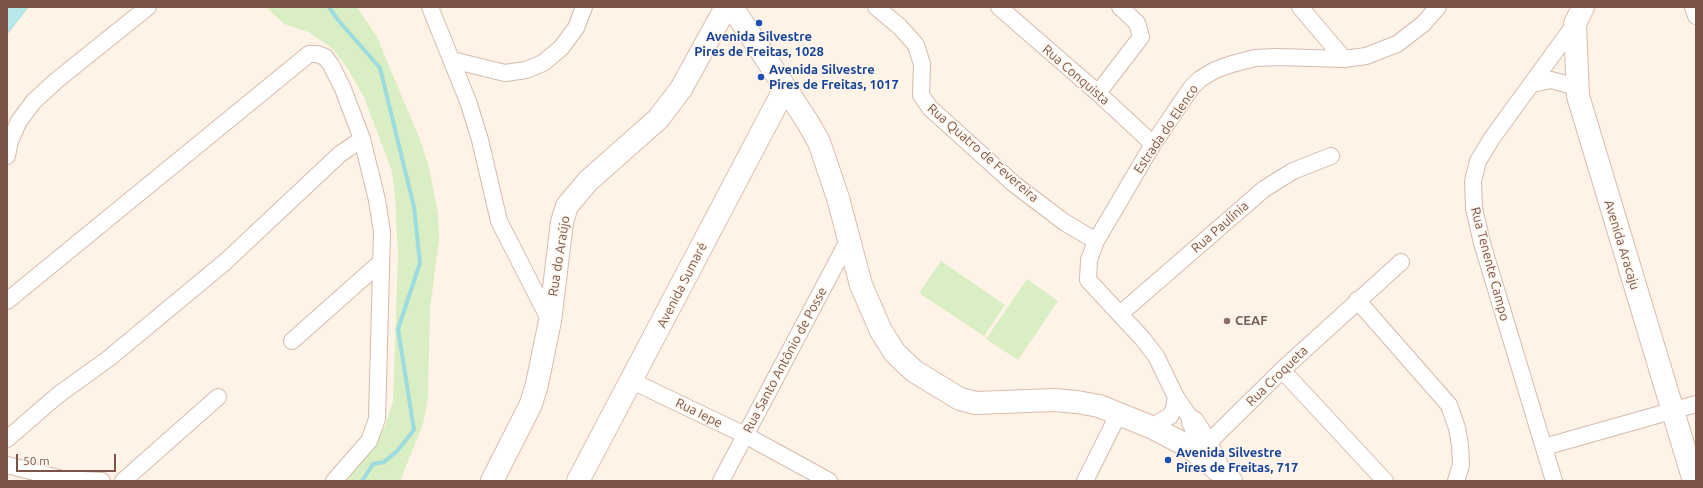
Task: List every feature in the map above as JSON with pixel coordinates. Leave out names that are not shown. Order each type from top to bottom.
[{"type":"street","points":[[7,156],[10,140],[19,121],[34,101],[57,80],[148,7]]},
{"type":"street","points":[[430,7],[452,60],[480,140],[499,221],[550,320]]},
{"type":"street","name":"Rua do Araújo","points":[[492,481],[531,404],[537,384],[550,320],[562,222],[567,206],[588,181],[658,119],[681,89],[726,7]]},
{"type":"street","points":[[732,7],[808,121],[819,142],[829,168],[861,285],[881,331],[895,353],[914,371],[932,384],[960,399],[976,403],[1054,400],[1077,402],[1099,406],[1119,413],[1196,447],[1226,478]]},
{"type":"street","name":"Rua Quatro de Fevereira","points":[[876,7],[900,27],[916,45],[922,64],[922,95],[930,108],[1014,184],[1064,222],[1096,241]]},
{"type":"street","name":"Rua Conquista","points":[[999,7],[1153,144]]},
{"type":"street","points":[[1098,94],[1141,37],[1137,23],[1120,7]]},
{"type":"street","points":[[1300,7],[1344,59]]},
{"type":"street","name":"Estrada do Elenco","points":[[1193,422],[1176,397],[1156,356],[1088,280],[1089,260],[1096,241],[1153,144],[1191,88],[1200,79],[1215,70],[1255,58],[1278,56],[1344,59],[1366,56],[1397,44],[1423,24],[1438,7]]},
{"type":"street","points":[[1693,7],[1696,16]]},
{"type":"street","points":[[452,60],[504,73],[526,70],[543,63],[561,48],[576,28],[581,10]]},
{"type":"street","name":"Rua Tenente Campo","points":[[1554,481],[1482,243],[1474,208],[1473,181],[1478,161],[1579,15]]},
{"type":"street","name":"Avenida Aracaju","points":[[1579,15],[1577,87],[1586,128],[1694,481]]},
{"type":"street","points":[[7,301],[309,54],[321,55],[329,61],[343,89],[362,139],[377,200],[382,232],[378,419],[368,441],[334,481]]},
{"type":"street","points":[[1532,84],[1551,80],[1577,87]]},
{"type":"street","name":"Avenida Sumaré","points":[[578,481],[785,88]]},
{"type":"street","points":[[7,439],[58,395],[108,359],[225,262],[340,154],[362,139]]},
{"type":"street","name":"Rua Paulínia","points":[[1120,314],[1264,189],[1293,171],[1331,156]]},
{"type":"street","name":"Rua Santo Antônio de Posse","points":[[721,481],[849,239]]},
{"type":"street","points":[[292,341],[381,262]]},
{"type":"street","name":"Rua Croqueta","points":[[1196,447],[1401,262]]},
{"type":"street","points":[[1358,300],[1449,405],[1457,428],[1462,465],[1456,481]]},
{"type":"street","points":[[1282,370],[1385,481]]},
{"type":"street","name":"Rua Iepe","points":[[632,381],[745,435],[829,481]]},
{"type":"street","points":[[123,481],[218,397]]},
{"type":"street","points":[[1151,427],[1170,416],[1174,409],[1176,397]]},
{"type":"street","points":[[1544,447],[1674,412],[1696,404]]},
{"type":"street","points":[[1085,481],[1119,413]]},
{"type":"street","points":[[1193,422],[1196,447]]},
{"type":"street","points":[[7,465],[62,479],[102,481]]},
{"type":"green space","points":[[266,7],[357,7],[377,37],[421,142],[429,168],[438,213],[439,239],[430,309],[428,398],[423,424],[400,481],[347,481],[385,427],[393,401],[398,255],[395,196],[392,171],[364,97],[348,69],[332,48],[308,32],[284,24]]},
{"type":"green space","points":[[941,261],[1005,305],[984,336],[919,293]]},
{"type":"green space","points":[[1027,279],[1058,301],[1018,360],[986,339]]},
{"type":"water","points":[[7,7],[28,7],[7,34]]},
{"type":"waterway","points":[[329,7],[338,20],[380,68],[414,207],[420,263],[398,329],[414,430],[397,451],[384,462],[373,464],[362,481]]},
{"type":"place","name":"Avenida Silvestre Pires de Freitas, 1028","points":[[759,23]]},
{"type":"place","name":"Avenida Silvestre Pires de Freitas, 1017","points":[[761,77]]},
{"type":"place","name":"CEAF","points":[[1227,321]]},
{"type":"place","name":"Avenida Silvestre Pires de Freitas, 717","points":[[1168,460]]}]
